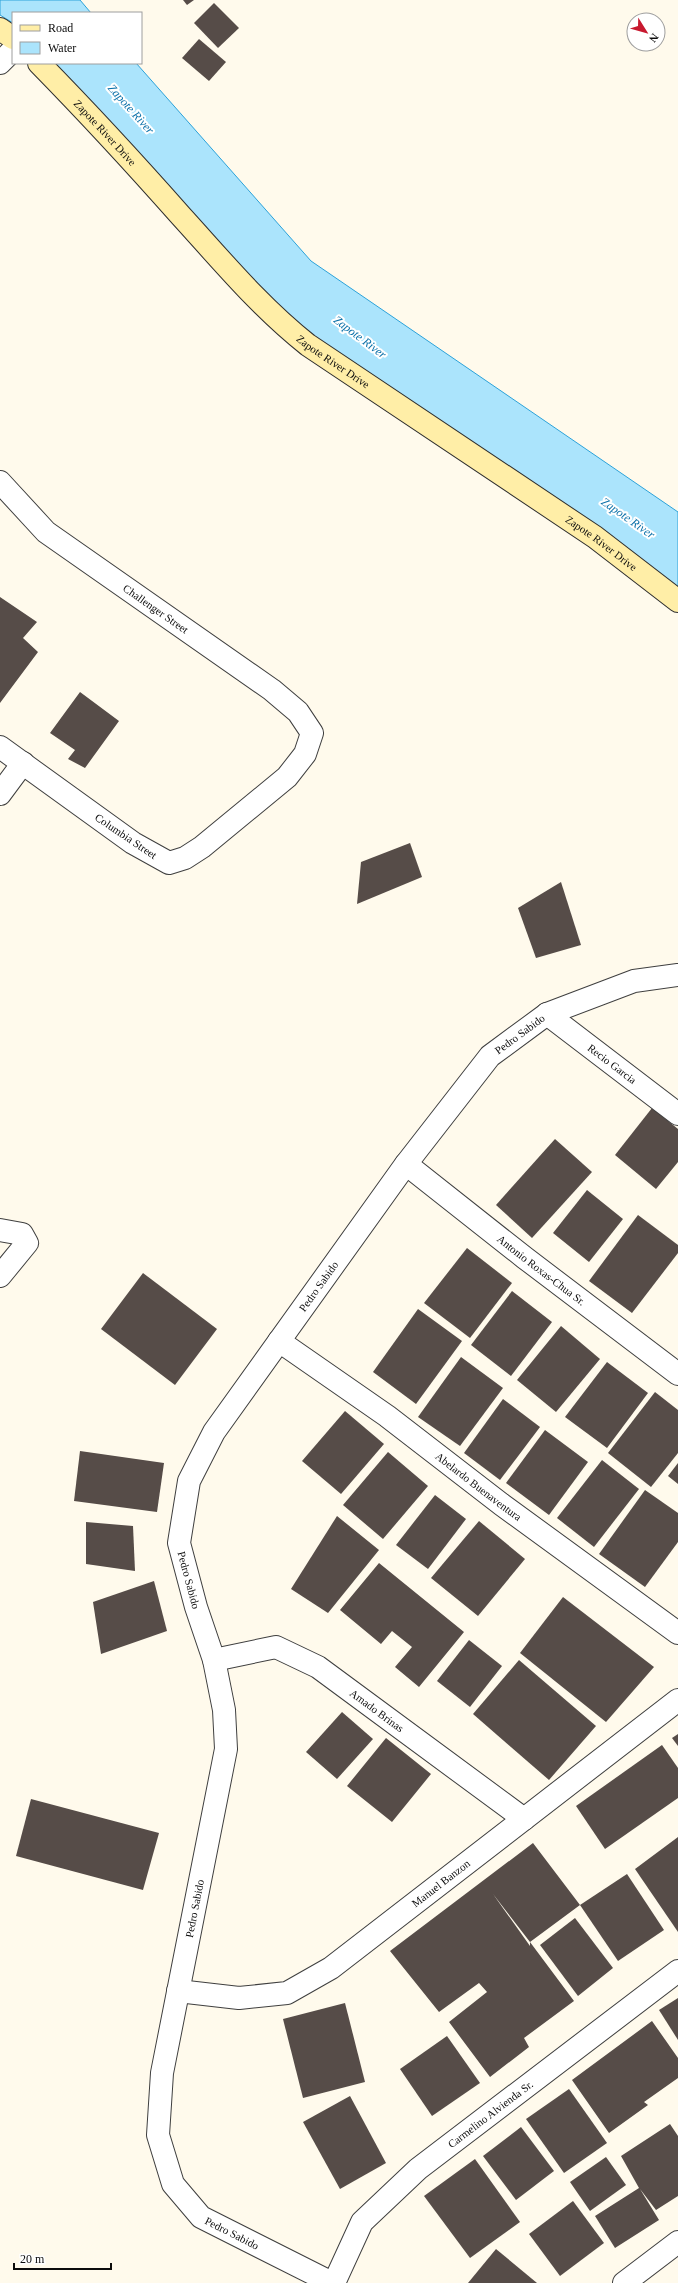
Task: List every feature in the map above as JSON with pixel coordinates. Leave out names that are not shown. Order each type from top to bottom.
[{"type":"main road","points":[[0,28],[12,37]]},
{"type":"main road","name":"Zapote River Drive","points":[[40,64],[85,110],[279,322],[308,345],[595,537],[678,601]]},
{"type":"street","points":[[0,63],[12,51]]},
{"type":"street","name":"Challenger Street","points":[[0,482],[46,532],[272,690],[298,712],[312,733]]},
{"type":"street","name":"Columbia Street","points":[[0,746],[133,843],[169,863],[185,858],[202,847],[287,777],[305,754],[312,733]]},
{"type":"street","points":[[0,794],[23,763]]},
{"type":"street","name":"Pedro Sabido","points":[[333,2283],[201,2217],[173,2184],[158,2135],[162,2074],[226,1749],[224,1710],[214,1660],[196,1607],[179,1543],[189,1481],[214,1432],[278,1341],[406,1164],[490,1056],[547,1014],[634,981],[678,975]]},
{"type":"street","name":"Recio Garcia","points":[[547,1014],[678,1114]]},
{"type":"street","name":"Antonio Roxas-Chua Sr.","points":[[406,1164],[525,1258],[678,1374]]},
{"type":"street","points":[[0,1230],[22,1234],[27,1243],[0,1276]]},
{"type":"street","name":"Abelardo Buenaventura","points":[[278,1341],[387,1416],[501,1504],[678,1633]]},
{"type":"street","name":"Amado Brinas","points":[[214,1660],[276,1647],[318,1667],[524,1819]]},
{"type":"street","name":"Manuel Banzon","points":[[178,1991],[239,1998],[287,1993],[331,1968],[678,1700]]},
{"type":"street","name":"Carmelino Alvienda Sr.","points":[[333,2283],[362,2222],[418,2169],[678,1971]]},
{"type":"street","points":[[624,2283],[678,2242]]},
{"type":"water","points":[[0,0],[80,0],[90,12],[12,12],[12,22],[0,15]]},
{"type":"water","name":"Zapote River","points":[[53,64],[137,64],[311,261],[678,512],[678,592],[275,313]]},
{"type":"building","points":[[183,0],[194,0],[187,5]]},
{"type":"building","points":[[214,3],[239,28],[218,48],[194,23]]},
{"type":"building","points":[[199,39],[226,62],[209,81],[182,58]]},
{"type":"building","points":[[0,597],[37,622],[23,638],[38,652],[0,703]]},
{"type":"building","points":[[80,692],[119,721],[85,768],[68,759],[75,750],[50,733]]},
{"type":"building","points":[[410,843],[422,877],[357,904],[361,862]]},
{"type":"building","points":[[561,882],[581,945],[536,958],[518,908]]},
{"type":"building","points":[[652,1108],[678,1129],[678,1162],[656,1189],[615,1155]]},
{"type":"building","points":[[555,1139],[592,1172],[532,1238],[496,1205]]},
{"type":"building","points":[[587,1190],[623,1219],[589,1262],[553,1233]]},
{"type":"building","points":[[638,1215],[678,1245],[678,1253],[632,1313],[589,1281]]},
{"type":"building","points":[[467,1248],[512,1283],[470,1338],[424,1303]]},
{"type":"building","points":[[143,1273],[217,1329],[175,1385],[101,1329]]},
{"type":"building","points":[[512,1291],[552,1322],[511,1376],[471,1345]]},
{"type":"building","points":[[418,1309],[462,1341],[416,1404],[373,1372]]},
{"type":"building","points":[[561,1326],[600,1359],[556,1412],[517,1380]]},
{"type":"building","points":[[461,1357],[503,1388],[460,1446],[418,1417]]},
{"type":"building","points":[[607,1362],[648,1393],[607,1448],[565,1417]]},
{"type":"building","points":[[655,1392],[678,1410],[678,1453],[651,1487],[608,1453]]},
{"type":"building","points":[[503,1399],[540,1427],[500,1480],[464,1453]]},
{"type":"building","points":[[345,1411],[384,1444],[341,1494],[302,1461]]},
{"type":"building","points":[[545,1430],[588,1462],[549,1515],[506,1483]]},
{"type":"building","points":[[80,1451],[164,1463],[157,1512],[74,1501]]},
{"type":"building","points":[[388,1452],[428,1486],[383,1539],[343,1505]]},
{"type":"building","points":[[602,1460],[639,1489],[594,1547],[557,1518]]},
{"type":"building","points":[[678,1463],[678,1484],[668,1476]]},
{"type":"building","points":[[645,1490],[678,1513],[678,1542],[645,1587],[599,1554]]},
{"type":"building","points":[[435,1495],[466,1519],[428,1569],[396,1545]]},
{"type":"building","points":[[337,1516],[379,1550],[328,1613],[291,1589]]},
{"type":"building","points":[[479,1521],[525,1559],[478,1616],[431,1578]]},
{"type":"building","points":[[86,1522],[133,1526],[135,1571],[86,1564]]},
{"type":"building","points":[[379,1563],[464,1632],[419,1687],[395,1667],[412,1647],[392,1631],[381,1644],[340,1610]]},
{"type":"building","points":[[154,1581],[167,1631],[101,1654],[93,1602]]},
{"type":"building","points":[[563,1597],[654,1667],[606,1722],[520,1653]]},
{"type":"building","points":[[469,1640],[502,1666],[470,1707],[437,1681]]},
{"type":"building","points":[[519,1660],[596,1726],[549,1780],[473,1714]]},
{"type":"building","points":[[342,1712],[373,1739],[337,1779],[306,1752]]},
{"type":"building","points":[[678,1734],[678,1746],[672,1738]]},
{"type":"building","points":[[386,1738],[431,1774],[392,1822],[347,1786]]},
{"type":"building","points":[[662,1745],[678,1768],[678,1798],[605,1849],[576,1806]]},
{"type":"building","points":[[31,1799],[159,1833],[143,1890],[16,1856]]},
{"type":"building","points":[[678,1837],[678,1932],[635,1869]]},
{"type":"building","points":[[533,1843],[580,1905],[530,1942],[574,2001],[524,2038],[529,2047],[490,2077],[449,2022],[487,1992],[479,1983],[439,2012],[390,1951]],"holes":[[[493,1894],[530,1942],[530,1946]]]},
{"type":"building","points":[[627,1874],[664,1930],[618,1961],[580,1905]]},
{"type":"building","points":[[575,1918],[613,1968],[578,1996],[540,1945]]},
{"type":"building","points":[[678,1998],[678,2040],[659,2010]]},
{"type":"building","points":[[345,2003],[365,2082],[303,2098],[283,2019]]},
{"type":"building","points":[[652,2021],[678,2058],[678,2078],[644,2102],[648,2105],[609,2133],[572,2080]]},
{"type":"building","points":[[447,2036],[480,2083],[432,2116],[400,2069]]},
{"type":"building","points":[[569,2089],[607,2143],[564,2173],[526,2119]]},
{"type":"building","points":[[350,2096],[386,2163],[340,2189],[303,2122]]},
{"type":"building","points":[[670,2124],[678,2136],[678,2196],[656,2210],[640,2189],[659,2220],[615,2248],[595,2216],[639,2188],[621,2156]]},
{"type":"building","points":[[521,2127],[554,2171],[516,2200],[483,2156]]},
{"type":"building","points":[[606,2157],[626,2185],[590,2211],[570,2182]]},
{"type":"building","points":[[475,2159],[520,2222],[470,2258],[424,2196]]},
{"type":"building","points":[[573,2201],[604,2243],[560,2276],[529,2234]]},
{"type":"building","points":[[496,2249],[537,2283],[468,2283]]}]
